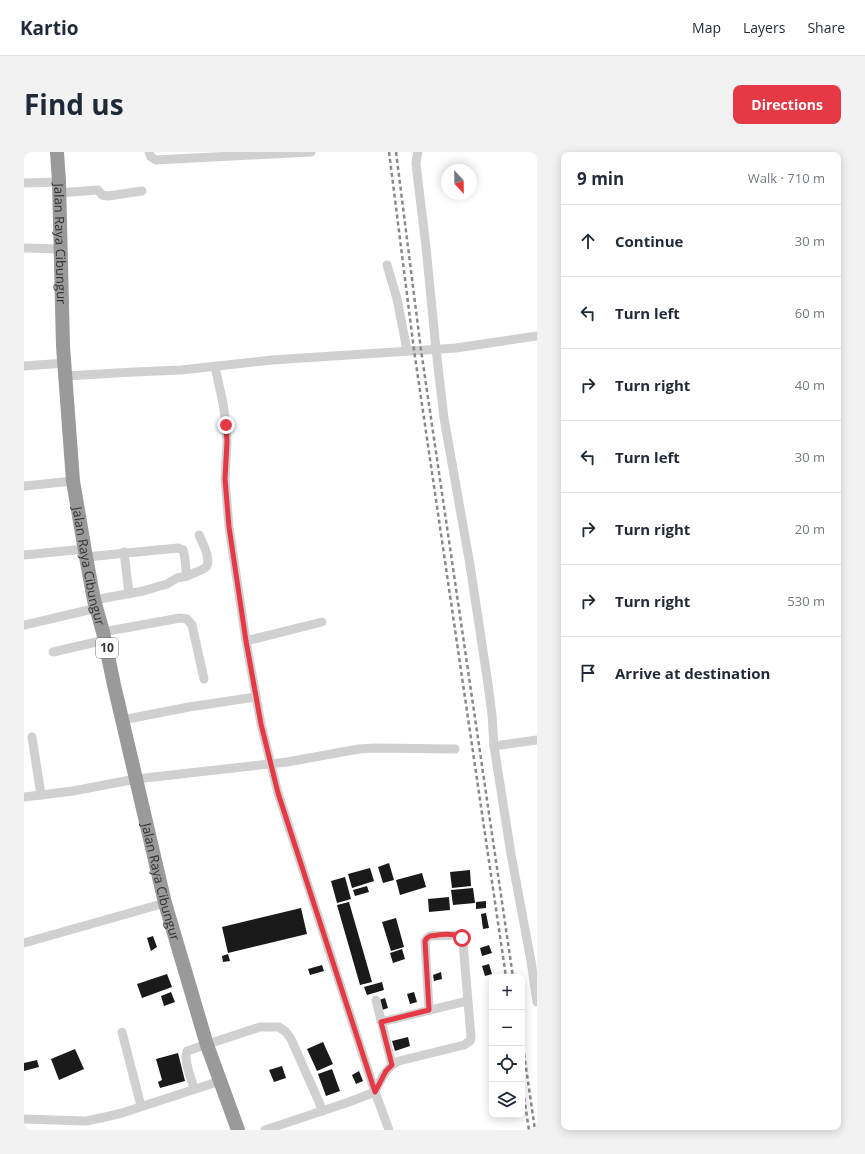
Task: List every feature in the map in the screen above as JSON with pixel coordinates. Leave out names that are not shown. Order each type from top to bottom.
[{"type":"highway","name":"Jalan Raya Cibungur","points":[[57,152],[62,326],[65,370],[73,481],[85,553],[95,604],[104,636],[165,903],[207,1045],[238,1130]]},
{"type":"street","points":[[149,152],[151,157],[156,160],[311,152]]},
{"type":"street","points":[[418,152],[417,169],[446,433],[470,565],[488,684],[494,746],[537,1002]]},
{"type":"street","points":[[24,183],[98,190],[102,195],[108,196],[142,191]]},
{"type":"street","points":[[24,248],[60,249]]},
{"type":"street","points":[[387,265],[397,300],[407,350]]},
{"type":"street","points":[[24,366],[65,370],[181,370],[272,360],[456,348],[537,336]]},
{"type":"street","points":[[215,367],[226,425],[227,442],[225,479],[229,527],[246,641],[261,724],[278,793],[375,1092],[389,1130]]},
{"type":"street","points":[[24,486],[73,481]]},
{"type":"street","points":[[24,625],[166,584],[177,578],[187,576],[204,568],[208,564],[208,558],[200,535]]},
{"type":"street","points":[[24,555],[124,552],[178,548],[183,550],[185,555],[185,568],[187,576]]},
{"type":"street","points":[[124,552],[129,594]]},
{"type":"street","points":[[53,652],[104,636],[180,618],[187,618],[192,625],[204,679]]},
{"type":"street","points":[[246,641],[322,622]]},
{"type":"street","points":[[122,720],[189,707],[256,697]]},
{"type":"street","points":[[32,738],[41,794]]},
{"type":"street","points":[[494,746],[537,740]]},
{"type":"street","points":[[24,797],[73,791],[136,779],[271,764],[359,749],[455,749]]},
{"type":"street","points":[[24,943],[165,903]]},
{"type":"street","points":[[265,1130],[375,1092],[386,1071],[392,1065],[464,1045],[470,1041],[471,1037],[463,943],[462,938],[458,935],[430,936],[425,941],[429,1010]]},
{"type":"street","points":[[376,1000],[392,1065]]},
{"type":"street","points":[[381,1022],[467,1001]]},
{"type":"street","points":[[194,1089],[187,1062],[187,1051],[260,1027],[279,1027],[286,1032],[291,1039],[323,1111]]},
{"type":"street","points":[[122,1032],[141,1106]]},
{"type":"street","points":[[24,1119],[86,1121],[141,1106],[220,1080]]},
{"type":"building","points":[[389,863],[394,880],[383,883],[378,867]]},
{"type":"building","points":[[370,868],[374,881],[352,888],[348,874]]},
{"type":"building","points":[[470,870],[471,886],[452,888],[450,872]]},
{"type":"building","points":[[422,873],[426,887],[400,895],[396,880]]},
{"type":"building","points":[[345,877],[351,899],[337,903],[331,881]]},
{"type":"building","points":[[367,886],[369,892],[355,896],[353,890]]},
{"type":"building","points":[[473,888],[475,903],[453,905],[451,890]]},
{"type":"building","points":[[449,897],[450,910],[429,912],[428,899]]},
{"type":"building","points":[[486,901],[486,908],[476,909],[476,902]]},
{"type":"building","points":[[349,902],[372,982],[360,985],[337,905]]},
{"type":"building","points":[[301,908],[307,934],[228,953],[222,927]]},
{"type":"building","points":[[486,913],[489,928],[483,929],[481,914]]},
{"type":"building","points":[[396,918],[404,947],[391,951],[382,922]]},
{"type":"building","points":[[153,936],[157,947],[151,951],[147,938]]},
{"type":"building","points":[[489,945],[492,953],[482,956],[480,948]]},
{"type":"building","points":[[402,949],[405,959],[393,963],[390,953]]},
{"type":"building","points":[[228,954],[230,961],[223,962],[222,956]]},
{"type":"building","points":[[489,964],[492,974],[485,976],[482,966]]},
{"type":"building","points":[[322,965],[324,971],[310,975],[308,969]]},
{"type":"building","points":[[441,972],[442,979],[434,981],[433,975]]},
{"type":"building","points":[[167,974],[172,987],[142,998],[137,984]]},
{"type":"building","points":[[382,982],[384,990],[367,995],[364,987]]},
{"type":"building","points":[[171,992],[175,1002],[164,1006],[161,996]]},
{"type":"building","points":[[414,992],[417,1002],[410,1004],[407,994]]},
{"type":"building","points":[[385,998],[388,1008],[382,1010],[379,1000]]},
{"type":"building","points":[[408,1037],[410,1046],[395,1051],[392,1041]]},
{"type":"building","points":[[323,1042],[333,1064],[317,1071],[307,1049]]},
{"type":"building","points":[[75,1049],[84,1069],[59,1080],[51,1059]]},
{"type":"building","points":[[178,1053],[185,1081],[160,1088],[158,1082],[162,1080],[156,1059]]},
{"type":"building","points":[[37,1060],[39,1067],[24,1071],[24,1063]]},
{"type":"building","points":[[282,1066],[286,1078],[274,1082],[269,1070]]},
{"type":"building","points":[[332,1069],[340,1091],[326,1096],[318,1074]]},
{"type":"building","points":[[359,1071],[363,1081],[356,1084],[352,1075]]},
{"type":"railway","points":[[389,152],[414,350],[506,974]]},
{"type":"railway","points":[[396,152],[421,350],[513,974]]},
{"type":"railway","points":[[523,1046],[535,1130]]},
{"type":"railway","points":[[525,1104],[529,1130]]},
{"type":"route","points":[[226,425],[227,442],[225,479],[229,527],[239,598],[261,724],[278,793],[375,1092],[386,1071],[392,1065],[381,1022],[429,1010],[425,941],[430,936],[458,935],[462,938]]}]
